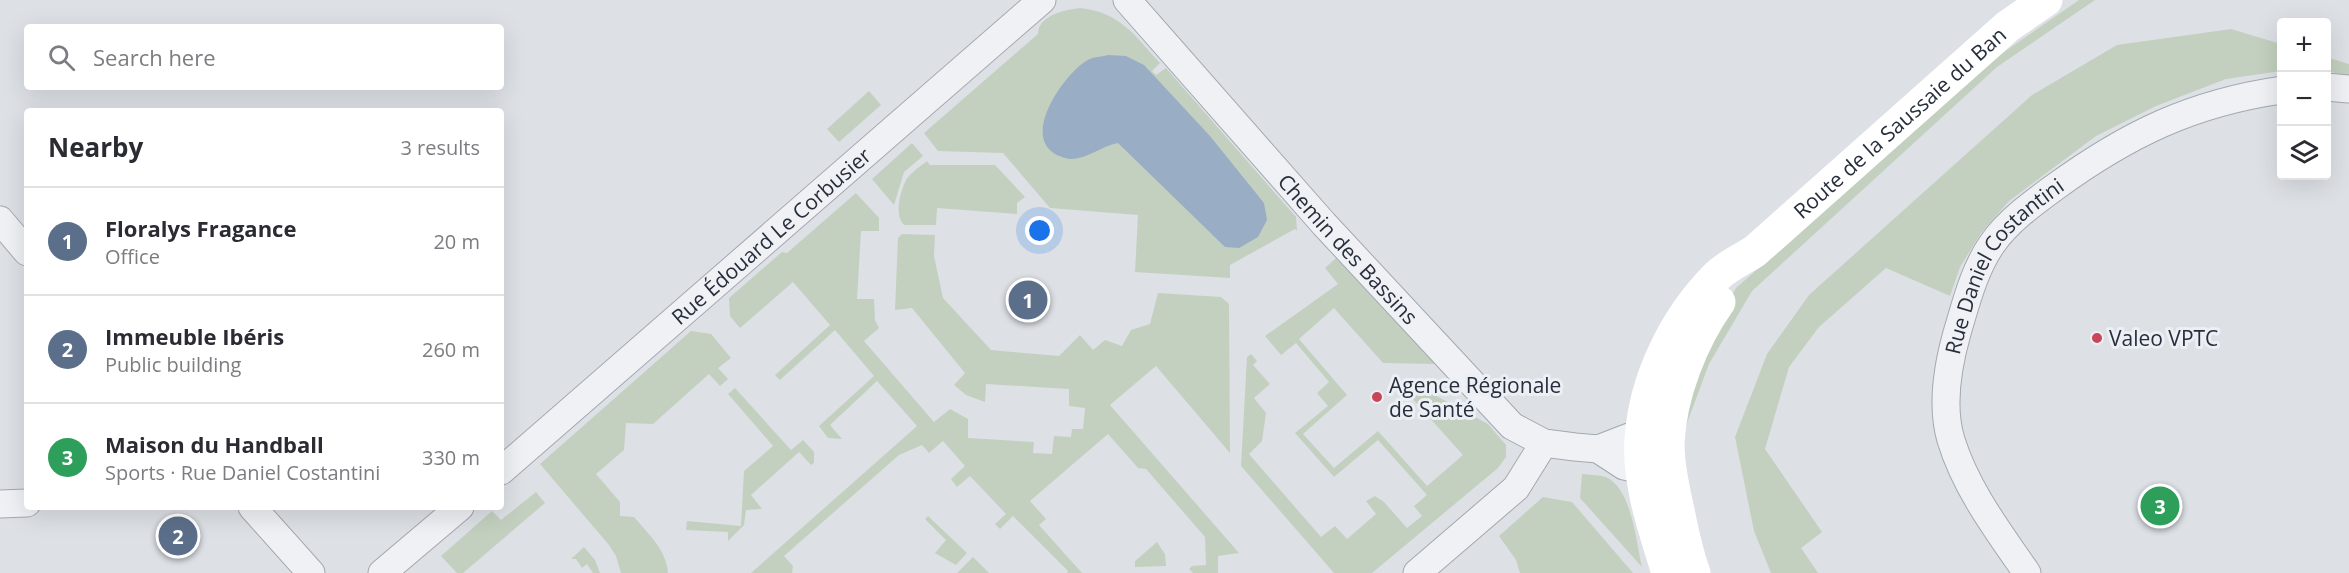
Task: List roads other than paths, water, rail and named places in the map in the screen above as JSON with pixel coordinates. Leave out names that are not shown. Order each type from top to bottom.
[{"type":"main road","name":"Route de la Saussaie du Ban","points":[[1655,441],[1671,420],[1682,381],[1704,323],[1755,251],[2007,26],[2046,0]]},
{"type":"main road","points":[[1655,441],[1657,475],[1651,517],[1668,573]]},
{"type":"main road","points":[[1657,475],[1694,573]]},
{"type":"street","name":"Rue Édouard Le Corbusier","points":[[504,468],[1042,0]]},
{"type":"street","name":"Chemin des Bassins","points":[[1127,0],[1324,224],[1512,426],[1545,443],[1598,449],[1624,466],[1657,475]]},
{"type":"street","points":[[2331,88],[2349,90]]},
{"type":"street","name":"Rue Daniel Costantini","points":[[2027,573],[1969,486],[1950,438],[1947,399],[1950,358],[1970,290],[1992,244],[2026,208],[2100,154],[2148,128],[2218,102],[2277,91]]},
{"type":"street","points":[[0,220],[24,248]]},
{"type":"street","name":"Chemin des Bassins","points":[[1598,449],[1629,437],[1655,441]]},
{"type":"street","points":[[1417,573],[1516,488],[1545,443]]},
{"type":"street","points":[[0,504],[24,503]]},
{"type":"street","points":[[255,510],[311,573]]},
{"type":"street","points":[[382,573],[456,510]]},
{"type":"water","points":[[1108,55],[1126,56],[1144,65],[1210,136],[1264,203],[1267,220],[1258,237],[1239,248],[1225,247],[1118,143],[1072,159],[1051,151],[1044,140],[1043,126],[1055,95],[1065,81],[1086,61]]},
{"type":"place","name":"Floralys Fragance","points":[[1028,300]]},
{"type":"place","name":"Valeo VPTC","points":[[2097,338]]},
{"type":"place","name":"Agence Régionale de Santé","points":[[1377,397]]},
{"type":"place","name":"Maison du Handball","points":[[2160,506]]},
{"type":"place","name":"Immeuble Ibéris","points":[[178,536]]}]
